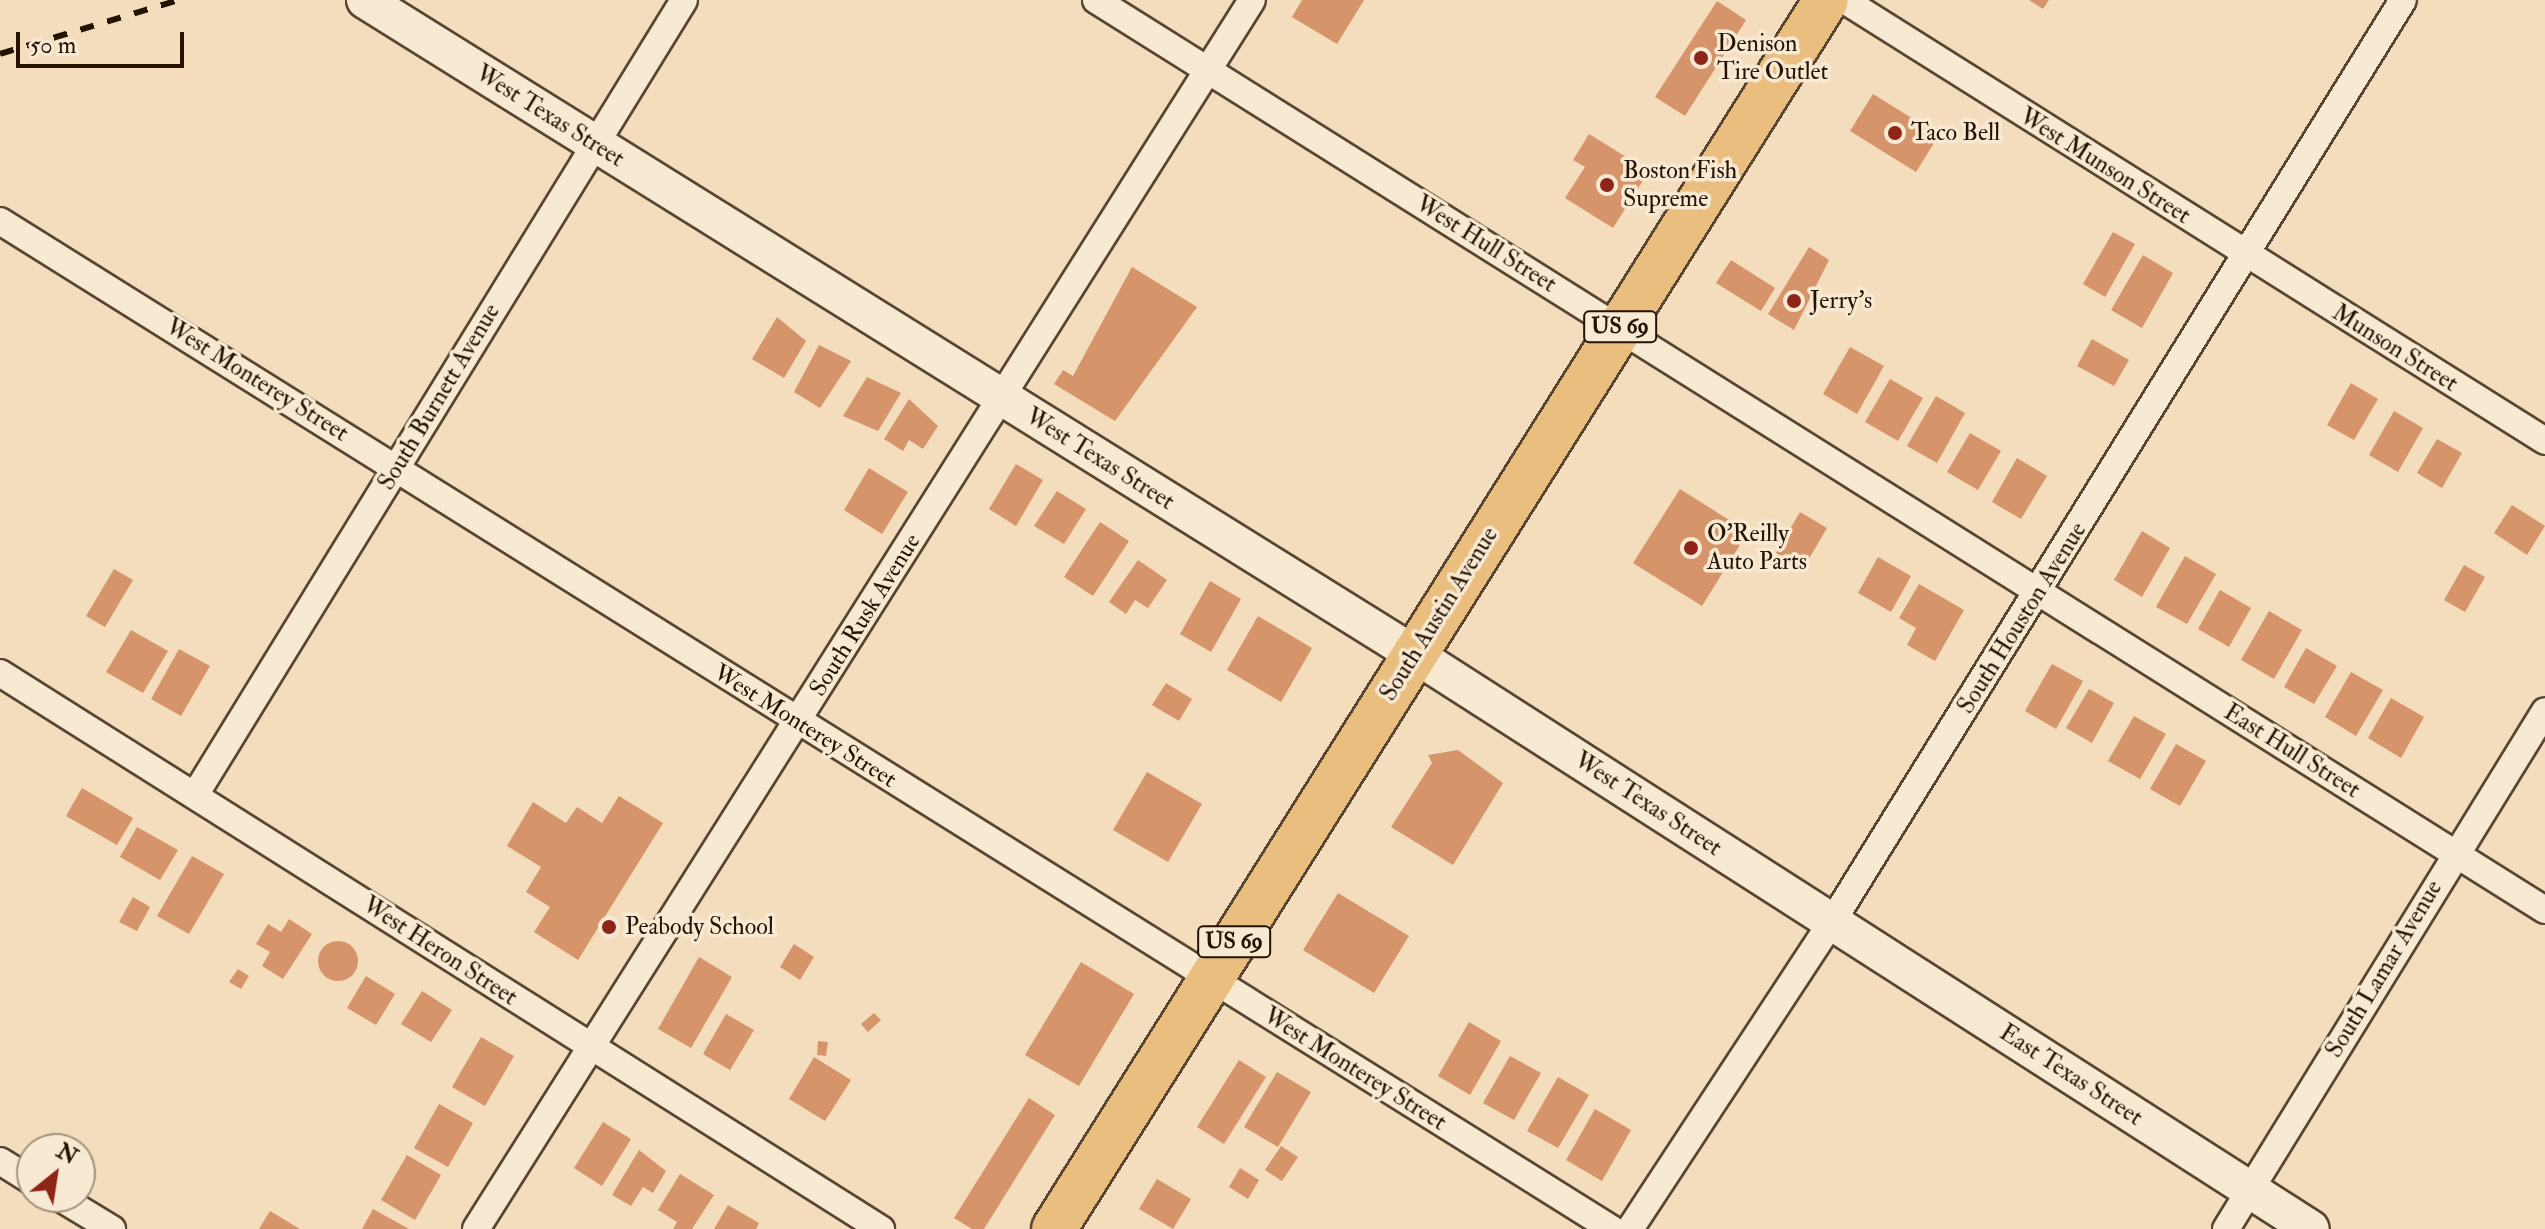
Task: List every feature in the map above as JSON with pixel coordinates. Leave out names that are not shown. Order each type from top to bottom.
[{"type":"highway","name":"South Austin Avenue","points":[[1054,1229],[1826,0]]},
{"type":"street","name":"West Texas Street","points":[[365,0],[1414,654],[1832,922]]},
{"type":"street","name":"South Burnett Avenue","points":[[195,795],[593,142],[684,0]]},
{"type":"street","name":"West Hull Street","points":[[1096,0],[2037,593]]},
{"type":"street","name":"South Rusk Avenue","points":[[476,1229],[1252,0]]},
{"type":"street","name":"West Munson Street","points":[[1844,0],[1880,10],[2246,255]]},
{"type":"street","name":"South Houston Avenue","points":[[1630,1229],[1832,922],[2403,0]]},
{"type":"street","name":"West Monterey Street","points":[[0,221],[397,466],[798,721],[1612,1229]]},
{"type":"street","name":"Munson Street","points":[[2246,255],[2545,441]]},
{"type":"street","name":"East Hull Street","points":[[2037,593],[2545,910]]},
{"type":"street","name":"West Heron Street","points":[[0,673],[881,1229]]},
{"type":"street","name":"South Lamar Avenue","points":[[2226,1229],[2454,852],[2545,711]]},
{"type":"street","name":"East Texas Street","points":[[1832,922],[2311,1229]]},
{"type":"street","points":[[86,1213],[112,1229]]},
{"type":"building","points":[[1302,0],[1364,0],[1337,44],[1292,17]]},
{"type":"building","points":[[2029,0],[2049,0],[2043,9]]},
{"type":"building","name":"Denison Tire Outlet","points":[[1717,1],[1746,20],[1685,116],[1655,97]]},
{"type":"building","name":"Taco Bell","points":[[1873,94],[1939,135],[1916,172],[1850,131]]},
{"type":"building","name":"Boston Fish Supreme","points":[[1589,134],[1649,171],[1613,228],[1565,198],[1585,167],[1573,160]]},
{"type":"building","points":[[2113,232],[2135,244],[2105,297],[2083,284]]},
{"type":"building","name":"Jerry's","points":[[1809,247],[1829,260],[1794,330],[1768,314]]},
{"type":"building","points":[[2143,255],[2173,273],[2142,328],[2111,310]]},
{"type":"building","name":"Jerry's","points":[[1731,260],[1775,288],[1761,311],[1716,283]]},
{"type":"building","points":[[1132,267],[1197,307],[1115,421],[1054,384],[1063,370],[1073,376]]},
{"type":"building","points":[[777,317],[806,341],[784,378],[752,359]]},
{"type":"building","points":[[2092,339],[2129,360],[2114,386],[2077,366]]},
{"type":"building","points":[[819,345],[851,361],[820,408],[794,392]]},
{"type":"building","points":[[1850,347],[1884,366],[1857,414],[1823,394]]},
{"type":"building","points":[[867,377],[901,393],[878,431],[843,416]]},
{"type":"building","points":[[1890,379],[1923,398],[1898,441],[1865,422]]},
{"type":"building","points":[[2351,383],[2378,399],[2354,440],[2327,425]]},
{"type":"building","points":[[1936,396],[1965,413],[1937,463],[1907,446]]},
{"type":"building","points":[[909,399],[938,426],[923,449],[909,440],[903,451],[884,439]]},
{"type":"building","points":[[2394,411],[2423,428],[2398,472],[2369,455]]},
{"type":"building","points":[[1970,433],[2001,451],[1978,490],[1947,472]]},
{"type":"building","points":[[2437,439],[2462,453],[2442,488],[2417,473]]},
{"type":"building","points":[[2017,458],[2047,476],[2021,519],[1992,502]]},
{"type":"building","points":[[1016,464],[1043,480],[1016,526],[989,509]]},
{"type":"building","points":[[869,468],[908,492],[882,534],[844,510]]},
{"type":"building","name":"O'Reilly Auto Parts","points":[[1680,489],[1748,532],[1702,606],[1633,563]]},
{"type":"building","points":[[1057,491],[1086,509],[1064,544],[1034,526]]},
{"type":"building","points":[[2512,505],[2545,526],[2527,555],[2494,533]]},
{"type":"building","points":[[1800,512],[1827,528],[1803,569],[1776,553]]},
{"type":"building","points":[[1100,522],[1129,541],[1093,596],[1064,577]]},
{"type":"building","points":[[2142,531],[2170,548],[2142,597],[2114,580]]},
{"type":"building","points":[[2185,556],[2216,574],[2187,624],[2156,607]]},
{"type":"building","points":[[1878,557],[1911,576],[1891,612],[1858,593]]},
{"type":"building","points":[[1138,560],[1167,580],[1148,608],[1135,600],[1126,614],[1109,602]]},
{"type":"building","points":[[2464,565],[2485,577],[2465,612],[2444,600]]},
{"type":"building","points":[[114,569],[133,580],[105,627],[86,616]]},
{"type":"building","points":[[1210,581],[1241,599],[1211,652],[1180,634]]},
{"type":"building","points":[[1919,584],[1964,610],[1935,661],[1907,645],[1916,628],[1899,618]]},
{"type":"building","points":[[2220,590],[2251,608],[2229,647],[2198,629]]},
{"type":"building","points":[[2269,611],[2302,630],[2274,679],[2241,660]]},
{"type":"building","points":[[1258,616],[1312,648],[1281,702],[1227,670]]},
{"type":"building","points":[[131,630],[168,651],[143,693],[106,672]]},
{"type":"building","points":[[2306,648],[2337,666],[2314,704],[2284,687]]},
{"type":"building","points":[[179,649],[210,666],[181,716],[151,699]]},
{"type":"building","points":[[2052,664],[2083,681],[2056,729],[2025,711]]},
{"type":"building","points":[[2351,672],[2383,690],[2356,736],[2325,717]]},
{"type":"building","points":[[1166,683],[1192,699],[1179,721],[1152,705]]},
{"type":"building","points":[[2089,689],[2114,703],[2092,743],[2066,728]]},
{"type":"building","points":[[2391,698],[2424,717],[2401,758],[2368,738]]},
{"type":"building","points":[[2134,716],[2166,734],[2140,779],[2108,761]]},
{"type":"building","points":[[2176,744],[2206,761],[2180,806],[2150,789]]},
{"type":"building","points":[[1458,750],[1503,783],[1453,865],[1391,827],[1432,763],[1428,755]]},
{"type":"building","points":[[1147,772],[1202,804],[1168,862],[1113,830]]},
{"type":"building","points":[[82,788],[133,818],[117,845],[66,816]]},
{"type":"building","points":[[619,796],[663,823],[578,960],[534,932],[550,907],[526,892],[541,867],[507,846],[533,802],[566,823],[577,807],[602,823]]},
{"type":"building","points":[[137,827],[178,850],[160,880],[120,857]]},
{"type":"building","points":[[192,856],[224,874],[189,934],[157,916]]},
{"type":"building","points":[[1338,893],[1409,936],[1374,993],[1303,950]]},
{"type":"building","points":[[133,897],[150,907],[137,931],[119,922]]},
{"type":"building","points":[[289,919],[312,934],[283,979],[262,966],[270,952],[256,944],[268,924],[281,932]]},
{"type":"building","points":[[338,941],[352,947],[358,961],[352,975],[338,981],[324,975],[318,961],[324,947]]},
{"type":"building","points":[[794,944],[814,957],[800,980],[780,967]]},
{"type":"building","points":[[699,957],[732,977],[691,1048],[658,1029]]},
{"type":"building","points":[[1081,962],[1134,994],[1079,1086],[1025,1055]]},
{"type":"building","points":[[238,969],[249,976],[241,989],[229,982]]},
{"type":"building","points":[[366,976],[395,994],[376,1025],[347,1008]]},
{"type":"building","points":[[422,991],[452,1010],[431,1042],[401,1024]]},
{"type":"building","points":[[874,1013],[881,1020],[868,1032],[861,1024]]},
{"type":"building","points":[[726,1014],[754,1030],[730,1070],[703,1054]]},
{"type":"building","points":[[1469,1022],[1501,1041],[1470,1095],[1438,1076]]},
{"type":"building","points":[[481,1037],[514,1056],[485,1106],[452,1087]]},
{"type":"building","points":[[818,1041],[828,1042],[826,1056],[817,1055]]},
{"type":"building","points":[[1510,1056],[1541,1073],[1514,1120],[1483,1103]]},
{"type":"building","points":[[814,1057],[851,1080],[825,1121],[789,1099]]},
{"type":"building","points":[[1239,1060],[1266,1077],[1224,1144],[1197,1127]]},
{"type":"building","points":[[1277,1072],[1311,1092],[1278,1147],[1244,1127]]},
{"type":"building","points":[[1558,1077],[1589,1095],[1558,1148],[1527,1131]]},
{"type":"building","points":[[1029,1098],[1055,1115],[984,1229],[972,1229],[954,1218]]},
{"type":"building","points":[[439,1104],[473,1123],[448,1167],[414,1148]]},
{"type":"building","points":[[1595,1109],[1631,1130],[1602,1181],[1566,1160]]},
{"type":"building","points":[[603,1122],[631,1139],[602,1186],[574,1168]]},
{"type":"building","points":[[1281,1146],[1298,1157],[1282,1181],[1265,1170]]},
{"type":"building","points":[[639,1150],[666,1171],[653,1193],[643,1187],[631,1206],[612,1195]]},
{"type":"building","points":[[407,1155],[441,1175],[415,1220],[381,1200]]},
{"type":"building","points":[[1240,1168],[1259,1180],[1248,1199],[1229,1187]]},
{"type":"building","points":[[680,1174],[714,1195],[692,1229],[673,1229],[677,1222],[658,1210]]},
{"type":"building","points":[[1157,1179],[1191,1199],[1173,1229],[1139,1209]]},
{"type":"building","points":[[728,1205],[759,1223],[756,1229],[714,1229]]},
{"type":"building","points":[[373,1209],[409,1229],[362,1229]]},
{"type":"building","points":[[270,1211],[300,1229],[259,1229]]},
{"type":"railway","points":[[0,54],[179,0]]},
{"type":"place","name":"Denison Tire Outlet","points":[[1701,58]]},
{"type":"place","name":"Taco Bell","points":[[1895,133]]},
{"type":"place","name":"Boston Fish Supreme","points":[[1607,185]]},
{"type":"place","name":"Jerry's","points":[[1794,301]]},
{"type":"place","name":"O'Reilly Auto Parts","points":[[1691,548]]},
{"type":"place","name":"Peabody School","points":[[609,927]]}]
